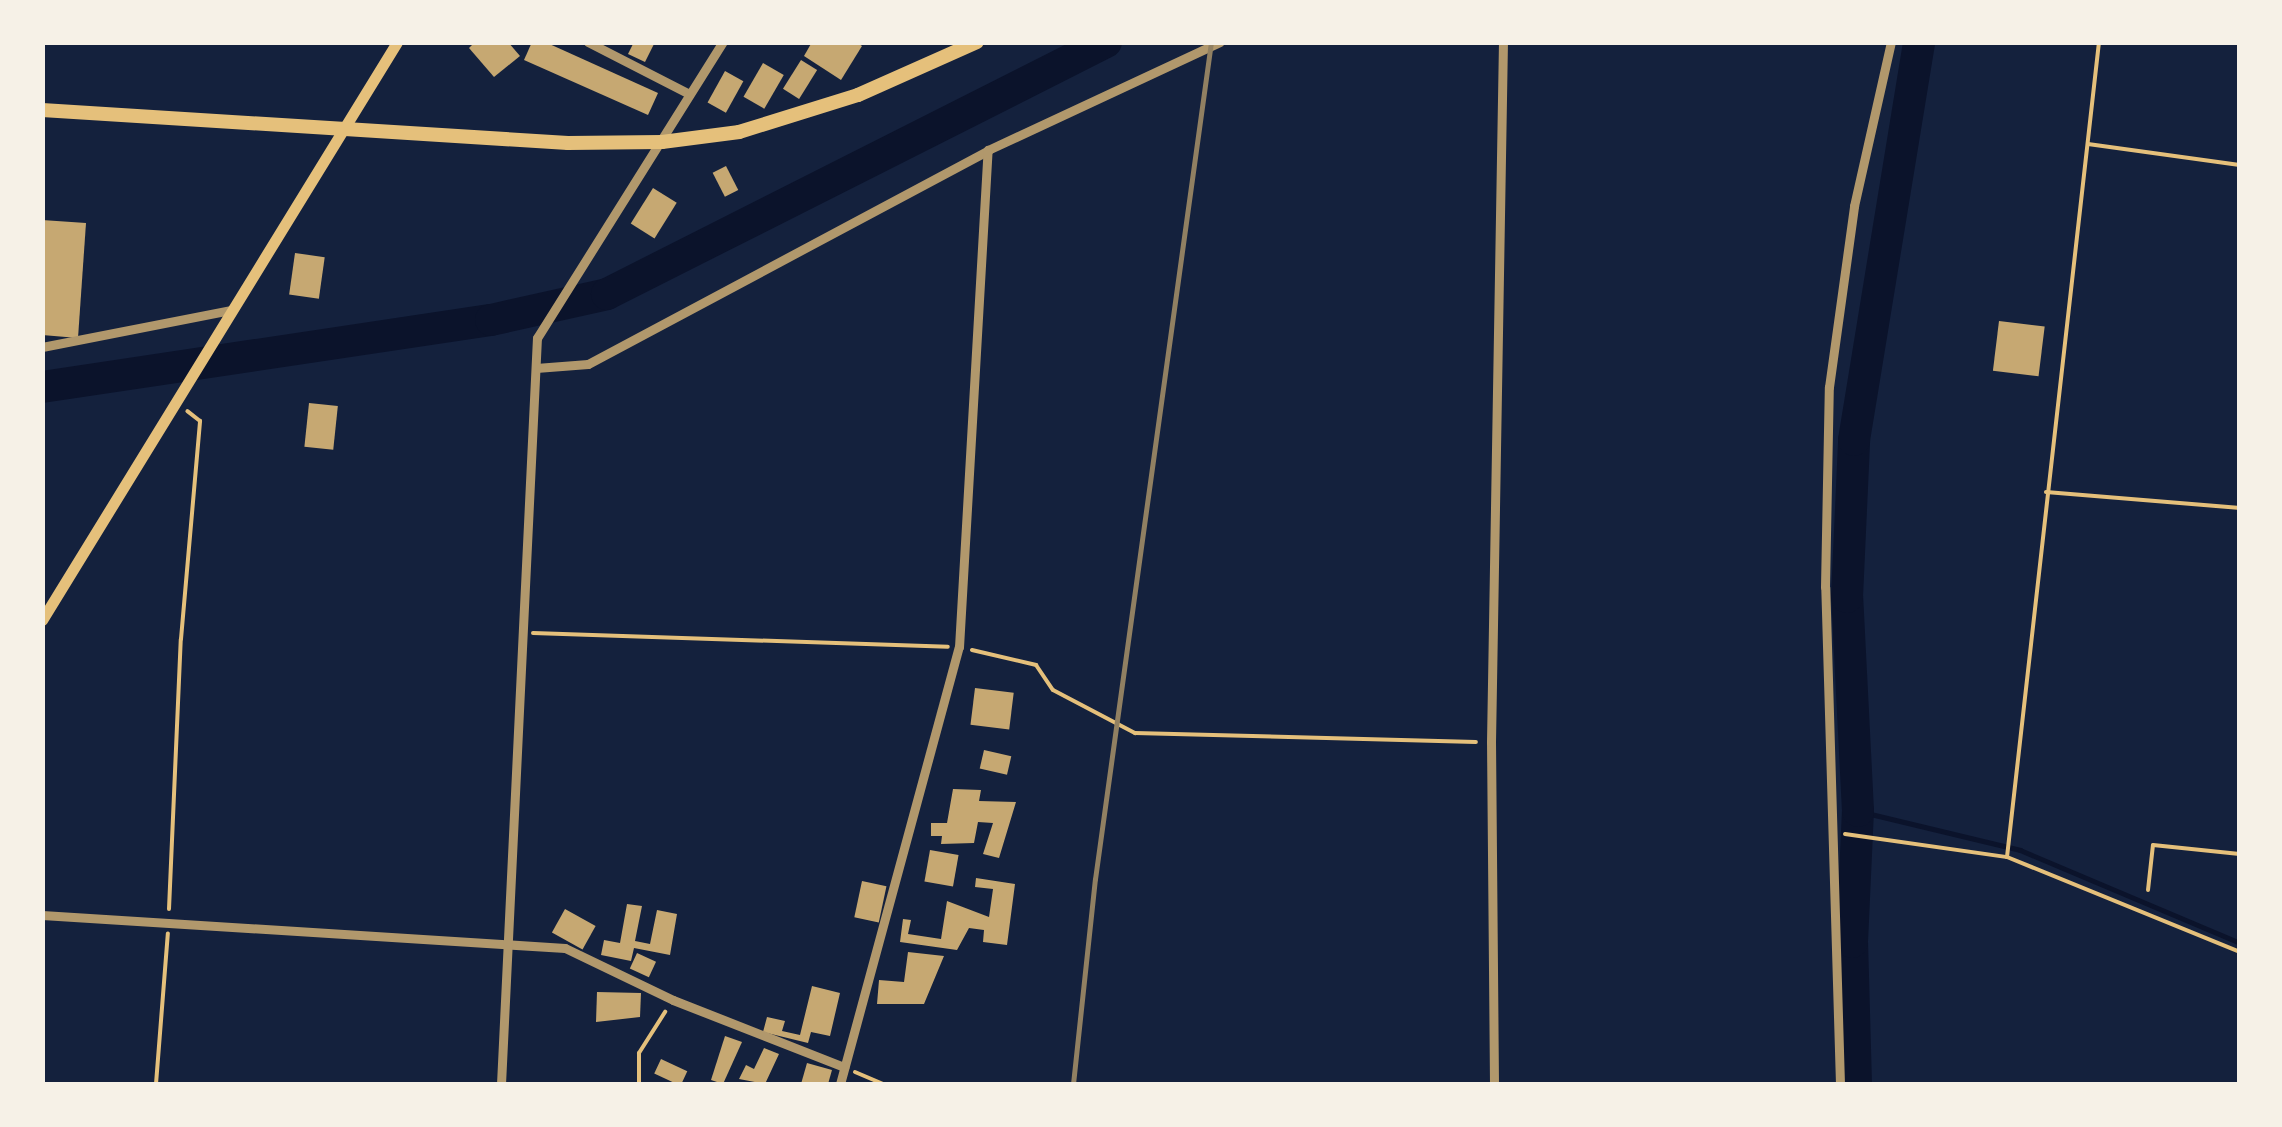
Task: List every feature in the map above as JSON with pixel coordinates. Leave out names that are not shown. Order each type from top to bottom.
[{"type":"main road","points":[[42,620],[397,42]]},
{"type":"main road","points":[[42,110],[568,144],[662,142],[739,132],[858,96],[977,42]]},
{"type":"street","points":[[588,42],[689,94]]},
{"type":"street","points":[[501,1084],[537,347],[723,42]]},
{"type":"street","points":[[536,368],[588,364],[988,150],[1220,42]]},
{"type":"street","points":[[1494,1084],[1491,742],[1502,42]]},
{"type":"street","points":[[1840,1084],[1838,833],[1825,587],[1829,386],[1854,206],[1891,42]]},
{"type":"street","points":[[840,1084],[959,647],[988,150]]},
{"type":"street","points":[[42,347],[228,315]]},
{"type":"street","points":[[42,915],[510,948],[565,948],[673,1000],[844,1066]]},
{"type":"path","points":[[2007,856],[2099,42]]},
{"type":"path","points":[[2088,144],[2240,166]]},
{"type":"path","points":[[156,1084],[181,639],[200,421],[175,401]]},
{"type":"path","points":[[2046,492],[2240,508]]},
{"type":"path","points":[[524,633],[959,647],[1036,664],[1053,690],[1135,733],[1491,742]]},
{"type":"path","points":[[1838,833],[1894,836],[2007,856],[2240,952]]},
{"type":"path","points":[[2148,890],[2153,845],[2240,854]]},
{"type":"path","points":[[639,1084],[639,1052],[673,1000]]},
{"type":"path","points":[[844,1066],[883,1084]]},
{"type":"building","points":[[475,42],[508,42],[520,56],[494,77],[469,48]]},
{"type":"building","points":[[532,42],[545,42],[658,93],[648,115],[524,60]]},
{"type":"building","points":[[634,42],[655,42],[645,62],[628,54]]},
{"type":"building","points":[[812,42],[856,42],[862,46],[841,80],[804,56]]},
{"type":"building","points":[[801,60],[817,70],[799,99],[783,89]]},
{"type":"building","points":[[763,63],[784,75],[764,109],[744,97]]},
{"type":"building","points":[[725,71],[743,81],[726,113],[708,102]]},
{"type":"building","points":[[726,166],[738,190],[725,197],[713,173]]},
{"type":"building","points":[[653,188],[677,203],[654,238],[631,224]]},
{"type":"building","points":[[42,220],[86,223],[78,338],[42,335]]},
{"type":"building","points":[[295,253],[325,257],[319,299],[289,295]]},
{"type":"building","points":[[1999,321],[2045,327],[2039,376],[1993,371]]},
{"type":"building","points":[[309,403],[338,406],[333,450],[304,447]]},
{"type":"building","points":[[975,688],[1014,693],[1009,729],[970,725]]},
{"type":"building","points":[[984,750],[1011,756],[1007,775],[980,769]]},
{"type":"building","points":[[953,789],[981,790],[979,801],[1016,802],[999,858],[983,854],[993,823],[978,822],[974,843],[941,844],[942,836],[931,836],[931,823],[947,823]]},
{"type":"building","points":[[930,850],[959,855],[953,887],[924,882]]},
{"type":"building","points":[[976,878],[1015,884],[1007,945],[983,942],[984,930],[969,928],[957,950],[900,942],[903,919],[911,920],[908,934],[941,939],[947,901],[989,917],[993,889],[975,887]]},
{"type":"building","points":[[862,881],[886,886],[879,922],[854,917]]},
{"type":"building","points":[[627,904],[642,906],[635,941],[650,944],[657,910],[677,914],[670,955],[634,948],[631,961],[601,955],[604,940],[620,943]]},
{"type":"building","points":[[565,909],[596,926],[583,950],[552,933]]},
{"type":"building","points":[[908,952],[944,956],[924,1004],[877,1004],[879,980],[904,982]]},
{"type":"building","points":[[637,953],[656,962],[649,977],[630,968]]},
{"type":"building","points":[[812,986],[840,993],[830,1036],[811,1032],[808,1043],[763,1032],[767,1017],[785,1021],[782,1031],[800,1035]]},
{"type":"building","points":[[597,992],[641,993],[640,1017],[596,1022]]},
{"type":"building","points":[[725,1036],[742,1042],[723,1084],[711,1080]]},
{"type":"building","points":[[764,1048],[779,1054],[765,1084],[739,1079],[746,1065],[754,1069]]},
{"type":"building","points":[[661,1059],[687,1071],[681,1084],[654,1074]]},
{"type":"building","points":[[807,1063],[832,1070],[828,1084],[801,1084]]},
{"type":"waterway","points":[[42,387],[491,320],[607,294],[1106,42]]},
{"type":"waterway","points":[[1856,1084],[1852,942],[1858,811],[1847,597],[1854,440],[1919,42]]},
{"type":"waterway","points":[[1858,811],[2020,850],[2240,943]]},
{"type":"railway","points":[[1073,1084],[1095,879],[1211,42]]}]
